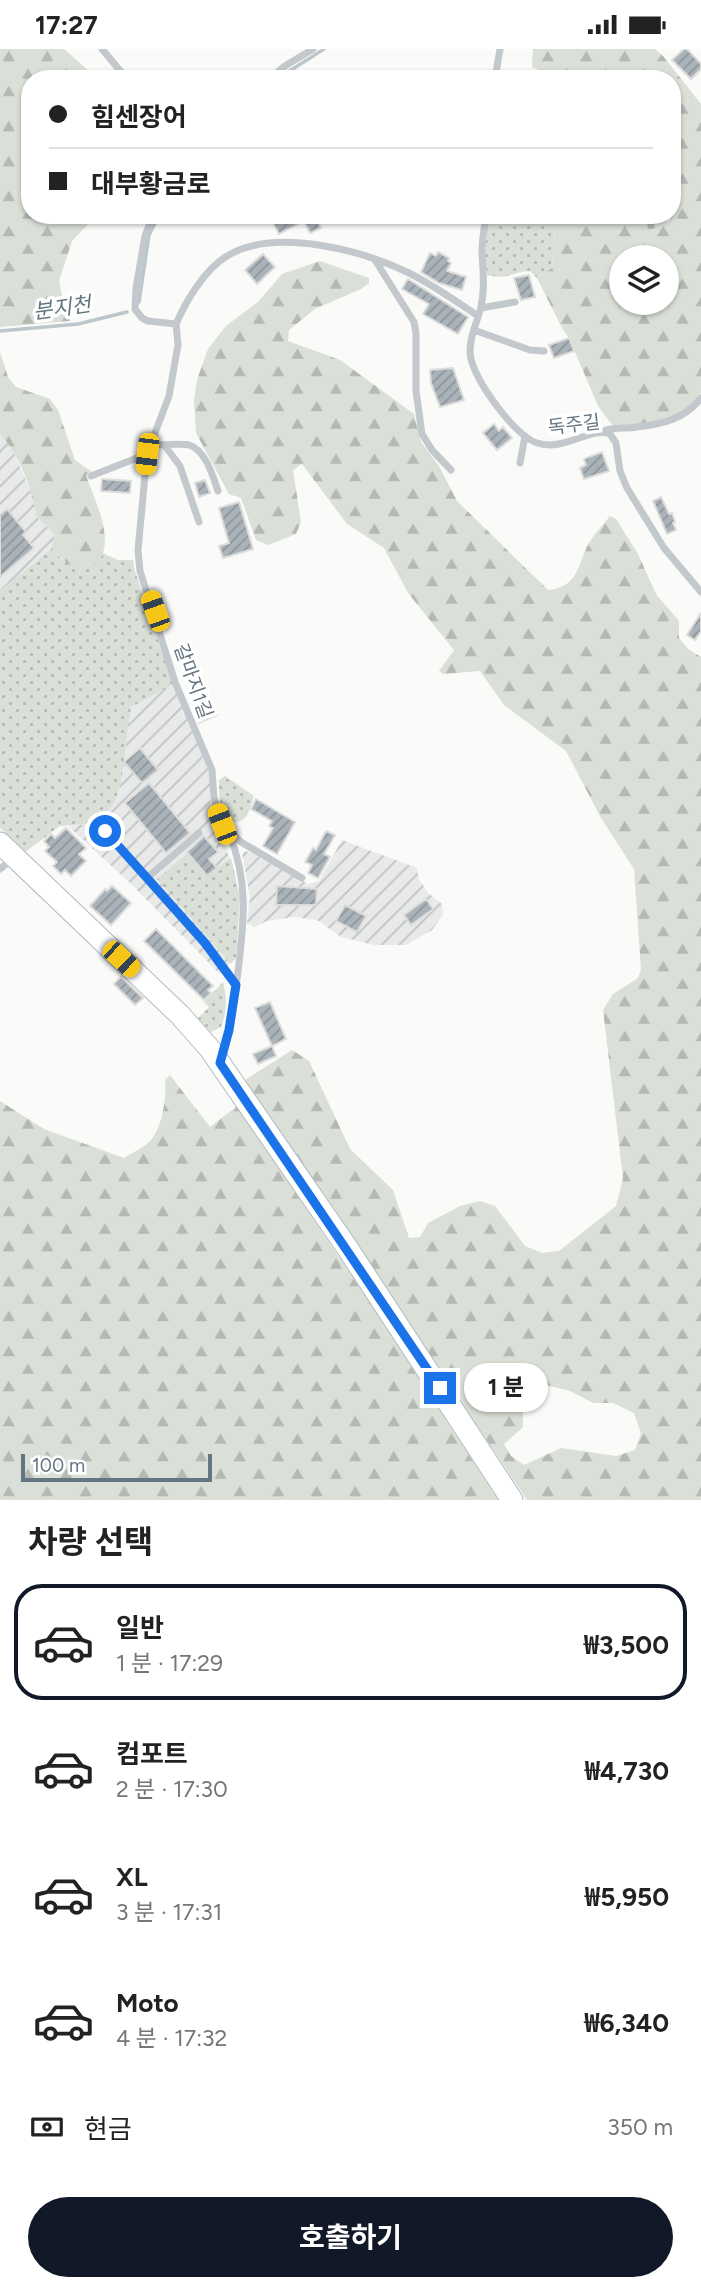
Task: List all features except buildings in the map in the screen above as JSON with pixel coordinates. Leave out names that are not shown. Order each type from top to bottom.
[{"type":"main road","points":[[4,856],[180,1015],[220,1063],[394,1319],[512,1500]]},
{"type":"lane","points":[[102,49],[120,70]]},
{"type":"lane","points":[[279,70],[313,49]]},
{"type":"lane","points":[[496,70],[500,49]]},
{"type":"lane","points":[[150,224],[134,297],[135,309],[148,321],[176,324],[196,290],[216,264],[238,250],[257,245],[295,242],[374,260],[412,274],[479,312],[515,302]]},
{"type":"lane","name":"독주길","points":[[485,224],[482,248],[484,290],[474,330],[472,362],[500,408],[525,436],[537,443],[566,444],[600,432],[606,432],[613,438],[626,488],[664,548],[701,593]]},
{"type":"lane","points":[[374,260],[414,322],[416,391],[422,434],[432,450],[451,470]]},
{"type":"lane","name":"갈마지1길","points":[[176,324],[178,345],[169,396],[147,454],[138,550],[140,571],[175,682],[212,770],[216,809],[222,824],[229,832],[238,859],[244,899],[236,985],[229,1030],[220,1063]]},
{"type":"lane","points":[[474,330],[530,350],[544,351]]},
{"type":"lane","points":[[600,432],[648,425],[683,416],[692,410],[701,398]]},
{"type":"lane","points":[[520,463],[525,436]]},
{"type":"lane","points":[[150,445],[194,447],[206,461],[218,491]]},
{"type":"lane","points":[[165,445],[180,466],[200,521]]},
{"type":"lane","points":[[91,477],[147,454]]},
{"type":"lane","points":[[105,831],[219,959],[236,985]]},
{"type":"lane","points":[[229,832],[302,878]]},
{"type":"lane","points":[[147,878],[199,833]]},
{"type":"shaded area","points":[[0,434],[9,442],[35,501],[36,516],[55,535],[51,549],[0,591]]},
{"type":"shaded area","points":[[173,685],[210,774],[210,799],[236,878],[236,958],[220,974],[130,883],[68,826],[87,824],[104,816],[115,802],[121,783],[131,707]]},
{"type":"shaded area","points":[[342,840],[417,868],[419,879],[428,893],[442,904],[443,915],[432,930],[406,945],[374,945],[341,937],[317,920],[294,917],[267,921],[254,927],[247,923],[250,897],[242,854],[245,851],[308,884],[319,881]]},
{"type":"green space","points":[[0,49],[64,49],[88,70],[21,70],[21,224],[88,224],[72,241],[59,281],[70,321],[0,327]]},
{"type":"green space","points":[[533,49],[655,49],[674,70],[540,70],[532,67]]},
{"type":"green space","points":[[681,79],[701,104],[701,393],[681,414],[644,424],[613,426],[598,406],[569,338],[537,278],[552,268],[555,224],[681,224]]},
{"type":"green space","points":[[487,224],[555,224],[552,268],[537,278],[530,271],[506,276],[487,275],[485,258]]},
{"type":"green space","points":[[637,224],[664,224],[659,227],[642,230]]},
{"type":"green space","points":[[320,261],[369,278],[369,283],[361,289],[315,309],[289,330],[288,341],[340,360],[414,414],[421,442],[439,466],[457,501],[548,590],[558,588],[571,580],[594,536],[610,516],[616,519],[638,554],[656,594],[679,621],[679,638],[688,649],[701,657],[701,1500],[527,1500],[245,1080],[292,1050],[309,1061],[350,1149],[393,1190],[409,1238],[420,1237],[428,1223],[460,1206],[480,1201],[495,1206],[525,1246],[542,1253],[559,1251],[616,1206],[623,1178],[603,1010],[613,994],[638,978],[641,970],[634,869],[601,818],[566,751],[504,705],[480,671],[443,674],[439,671],[454,650],[408,593],[384,548],[347,524],[302,464],[293,470],[301,522],[296,534],[268,545],[256,540],[241,498],[229,494],[196,433],[194,400],[197,380],[208,349],[226,326],[259,301],[282,274]],"holes":[[[534,1382],[570,1391],[593,1403],[613,1403],[634,1413],[641,1433],[635,1450],[616,1456],[561,1448],[524,1465],[511,1456],[504,1444],[523,1427],[523,1400]]]},
{"type":"green space","points":[[0,352],[8,377],[16,387],[50,399],[58,410],[75,460],[92,472],[86,475],[101,516],[105,545],[101,557],[93,566],[78,572],[51,549],[55,535],[36,516],[24,472],[0,434]]},
{"type":"green space","points":[[51,549],[63,560],[95,564],[103,553],[118,560],[133,560],[173,685],[131,707],[121,783],[115,802],[104,816],[87,824],[60,826],[25,852],[0,828],[0,591]]},
{"type":"green space","points":[[225,776],[254,796],[247,816],[240,821],[229,822],[221,807],[219,780]]},
{"type":"green space","points":[[188,853],[207,876],[231,858],[240,898],[236,958],[231,964],[157,879]]},
{"type":"green space","points":[[223,982],[226,999],[224,1016],[221,1027],[211,1032],[198,1018],[209,1007],[204,1002]]},
{"type":"green space","points":[[170,1075],[210,1127],[237,1106],[498,1500],[0,1500],[0,1101],[44,1129],[124,1158],[153,1138],[164,1104],[165,1080]]},
{"type":"waterway","name":"분지천","points":[[291,70],[324,49]]},
{"type":"waterway","name":"분지천","points":[[139,302],[149,235],[154,224]]},
{"type":"waterway","name":"분지천","points":[[0,331],[78,324],[127,312]]},
{"type":"route","points":[[105,831],[219,959],[236,985],[229,1030],[220,1063],[440,1388]]}]
